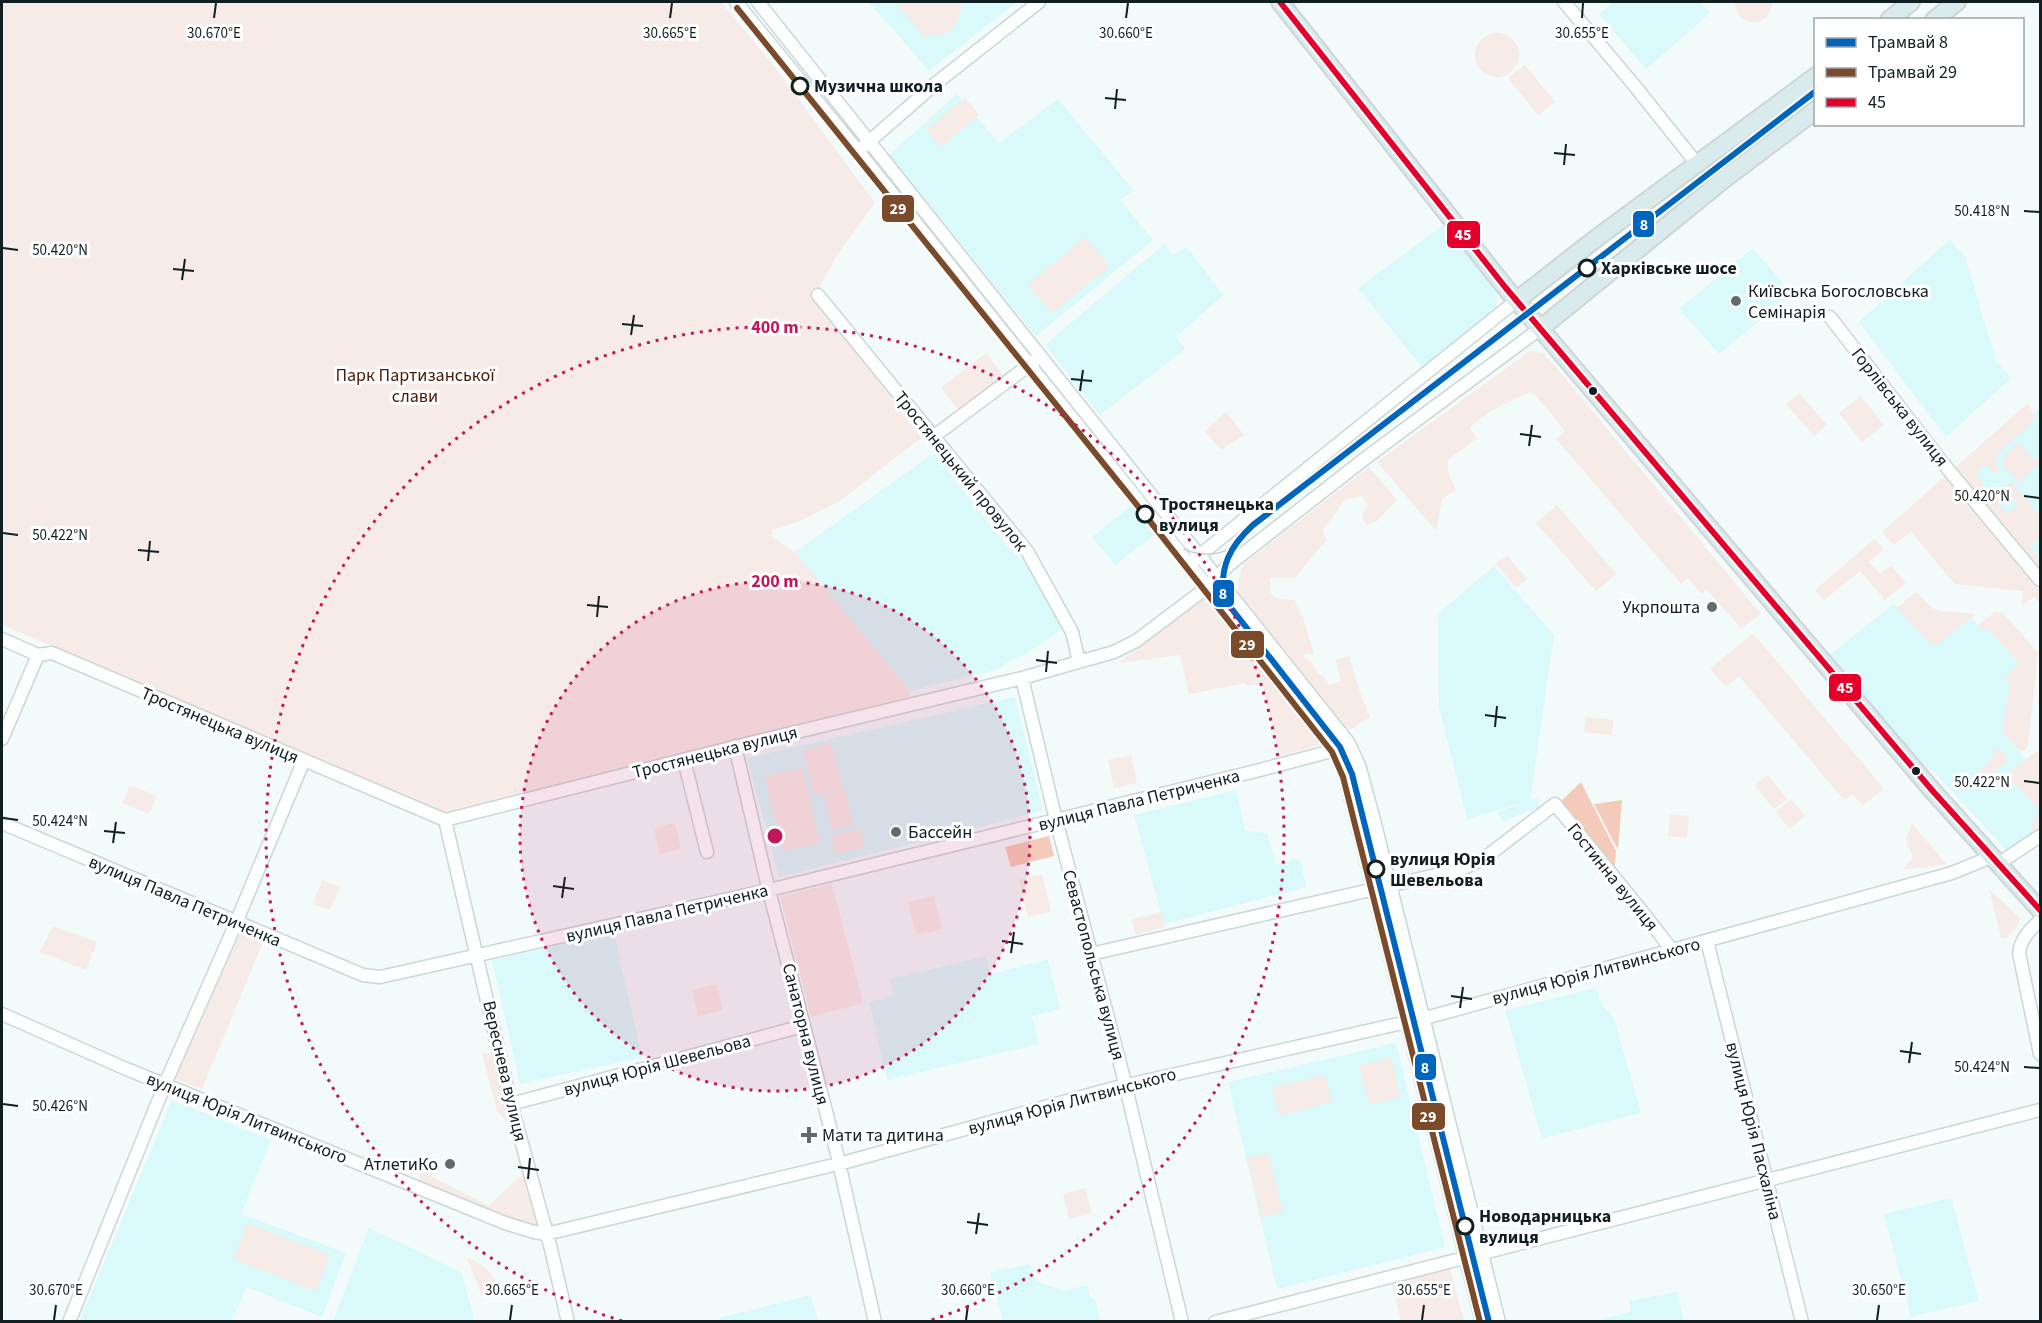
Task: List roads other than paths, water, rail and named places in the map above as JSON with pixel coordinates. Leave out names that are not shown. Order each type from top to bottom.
[{"type":"main road","points":[[1280,2],[1516,300],[1924,781],[2040,910]]},
{"type":"main road","points":[[1891,18],[1911,2]]},
{"type":"main road","points":[[1937,18],[1957,2]]},
{"type":"main road","points":[[1516,300],[1814,77]]},
{"type":"main road","name":"Тростянецька вулиця","points":[[1541,328],[1724,180],[1814,111]]},
{"type":"street","points":[[736,2],[1208,586],[1335,749],[1342,764],[1482,1322]]},
{"type":"street","points":[[758,2],[1348,742],[1362,775],[1499,1322]]},
{"type":"street","points":[[858,151],[935,84],[1039,2]]},
{"type":"street","points":[[1564,2],[1697,164]]},
{"type":"street","name":"Тростянецький провулок","points":[[818,296],[1026,551],[1072,632],[1079,662]]},
{"type":"street","points":[[1190,564],[1516,300]]},
{"type":"street","name":"Горлівська вулиця","points":[[1830,317],[1942,462],[2040,580]]},
{"type":"street","name":"Тростянецька вулиця","points":[[2,639],[38,655],[52,653],[445,820],[735,746],[1022,678],[1114,652],[1136,641],[1208,586],[1230,564],[1367,457],[1541,328]]},
{"type":"street","points":[[933,437],[1042,356]]},
{"type":"street","points":[[2,739],[38,655]]},
{"type":"street","name":"Севастопольська вулиця","points":[[1022,678],[1056,820],[1125,1085],[1182,1322]]},
{"type":"street","name":"вулиця Павла Петриченка","points":[[2,823],[363,975],[380,977],[398,975],[769,891],[1256,771],[1335,749],[1348,742]]},
{"type":"street","name":"Санаторна вулиця","points":[[735,746],[875,1322]]},
{"type":"street","points":[[684,759],[707,852]]},
{"type":"street","points":[[69,1322],[165,1084],[304,760]]},
{"type":"street","name":"Гостинна вулиця","points":[[1390,884],[1462,869],[1486,857],[1555,804],[1672,950]]},
{"type":"street","name":"Вереснева вулиця","points":[[445,820],[511,1104],[550,1245],[568,1322]]},
{"type":"street","name":"вулиця Юрія Литвинського","points":[[2,1014],[165,1084],[505,1223],[546,1234],[838,1164],[1125,1085],[1423,1018],[1995,861],[2040,836]]},
{"type":"street","points":[[1091,954],[1390,884]]},
{"type":"street","points":[[2040,920],[2024,936],[2019,953],[2040,1054]]},
{"type":"street","name":"вулиця Юрія Пасхаліна","points":[[1707,941],[1802,1322]]},
{"type":"street","name":"вулиця Юрія Шевельова","points":[[511,1104],[803,1026]]},
{"type":"street","points":[[1215,1322],[2040,1110]]},
{"type":"tram line","name":"29","points":[[737,8],[1145,515],[1332,752],[1343,777],[1480,1322]]},
{"type":"tram line","name":"8","points":[[1489,1322],[1352,774],[1340,747],[1224,599],[1225,567],[1232,549],[1253,525],[1814,93]]},
{"type":"tram line","points":[[1184,549],[1199,554],[1213,554],[1220,553],[1241,542]]},
{"type":"place","name":"Музична школа","points":[[800,86]]},
{"type":"place","name":"Харківське шосе","points":[[1587,268]]},
{"type":"place","name":"Київська Богословська Семінарія","points":[[1736,301]]},
{"type":"place","name":"Тростянецька вулиця","points":[[1145,514]]},
{"type":"place","name":"Укрпошта","points":[[1712,607]]},
{"type":"place","name":"Бассейн","points":[[896,832]]},
{"type":"place","name":"вулиця Юрія Шевельова","points":[[1376,869]]},
{"type":"place","name":"Мати та дитина","points":[[809,1135]]},
{"type":"place","name":"АтлетиКо","points":[[450,1164]]},
{"type":"place","name":"Новодарницька вулиця","points":[[1465,1226]]},
{"type":"park label","name":"Парк Партизанської слави","points":[[415,385]]}]
